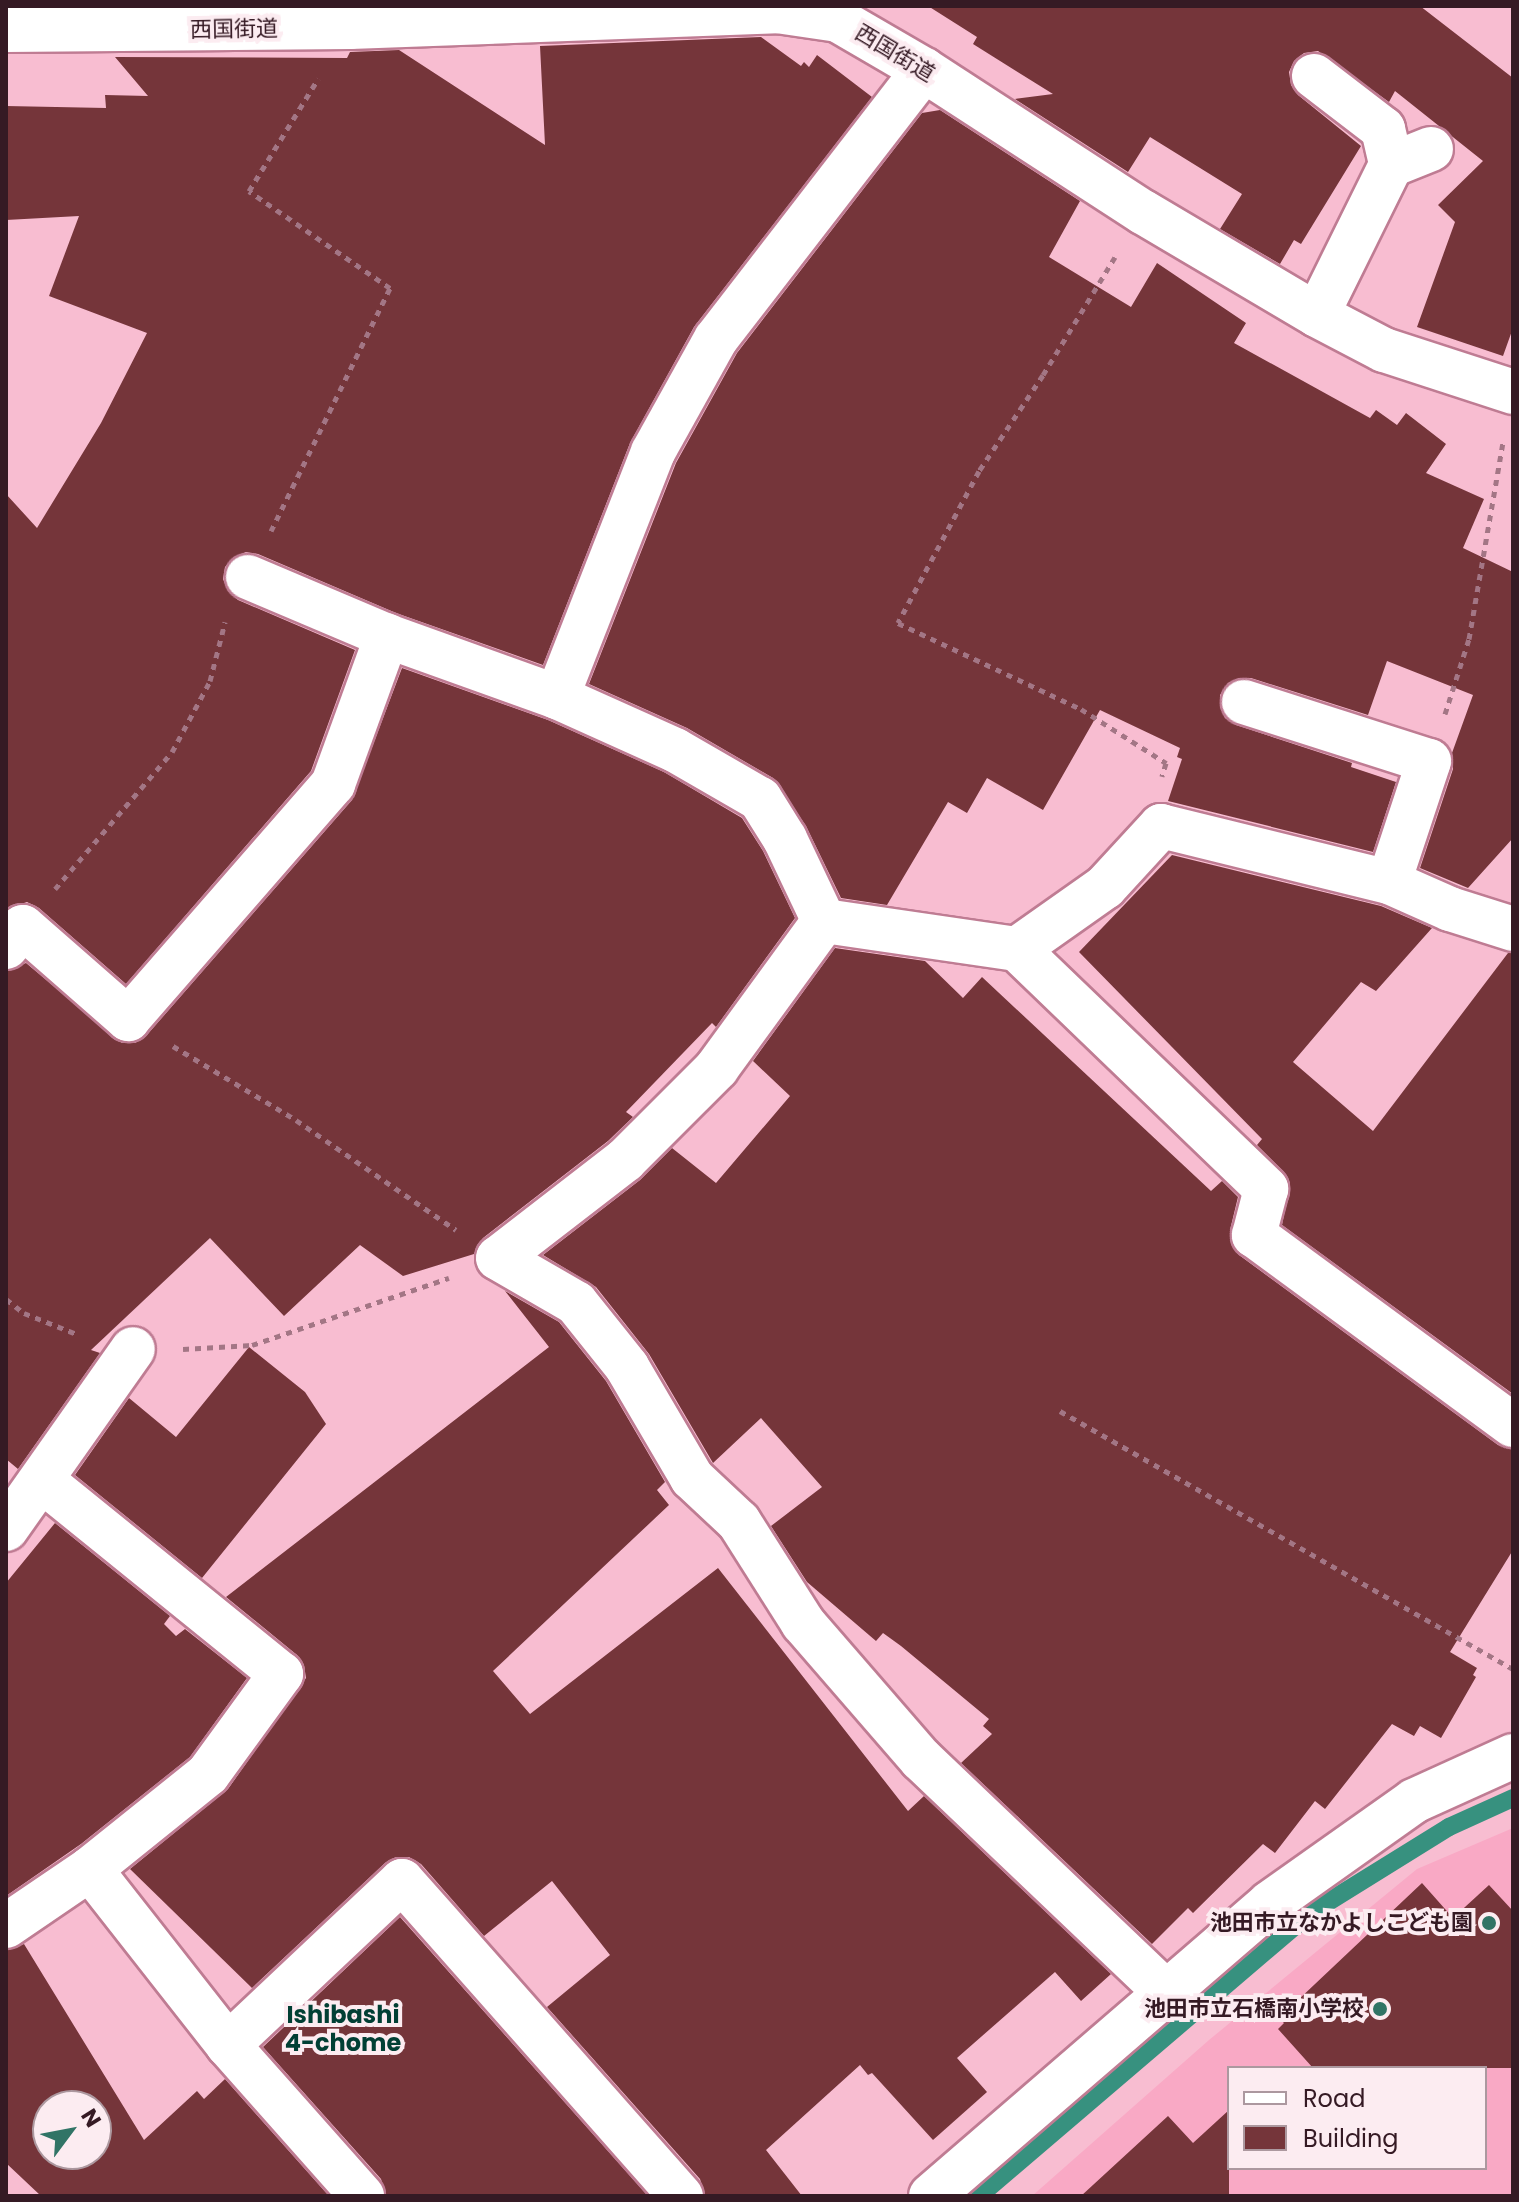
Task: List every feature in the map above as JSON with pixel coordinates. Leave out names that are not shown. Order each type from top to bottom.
[{"type":"street","name":"西国街道","points":[[6,30],[350,27],[777,11],[838,13],[1143,212],[1317,315],[1384,350],[1513,392]]},
{"type":"street","points":[[557,697],[653,452],[716,339],[924,70]]},
{"type":"street","points":[[1314,76],[1383,129],[1391,165],[1317,315]]},
{"type":"street","points":[[1391,165],[1431,149]]},
{"type":"street","points":[[248,577],[387,636],[557,697],[675,750],[760,799],[785,839],[824,921]]},
{"type":"street","points":[[14,937],[128,1019],[333,784],[387,636]]},
{"type":"street","points":[[1244,702],[1429,761],[1389,882]]},
{"type":"street","points":[[1017,949],[1105,887],[1161,826],[1389,882],[1450,909],[1513,929]]},
{"type":"street","points":[[824,921],[1017,949],[1266,1189],[1254,1235],[1513,1425]]},
{"type":"street","points":[[824,921],[717,1068],[625,1160],[498,1258],[576,1303],[627,1367],[692,1478],[739,1522],[803,1623],[921,1759],[1166,1992]]},
{"type":"street","points":[[6,1529],[43,1481],[133,1349]]},
{"type":"street","points":[[6,1926],[90,1869],[208,1774],[281,1674],[43,1481]]},
{"type":"street","points":[[931,2196],[1270,1903],[1414,1801],[1513,1756]]},
{"type":"street","points":[[90,1869],[228,2045],[362,2196]]},
{"type":"street","points":[[228,2045],[402,1881],[681,2196]]},
{"type":"path","points":[[14,937],[172,752],[210,681],[230,602],[248,577],[390,288],[249,191],[350,27]]},
{"type":"path","points":[[1143,212],[1043,375],[979,471],[898,623],[1081,709],[1166,763],[1153,804],[1161,826]]},
{"type":"path","points":[[1429,761],[1469,639],[1513,392]]},
{"type":"path","points":[[128,1019],[296,1120],[498,1258]]},
{"type":"path","points":[[6,1299],[24,1313],[72,1333],[133,1349],[252,1345],[498,1258]]},
{"type":"path","points":[[1060,1411],[1513,1669]]},
{"type":"shaded area","name":"池田市立石橋南小学校","points":[[1513,1828],[1513,2196],[1032,2196],[1209,2040],[1417,1869]]},
{"type":"building","points":[[928,6],[1420,6],[1513,78],[1513,328],[1503,356],[1417,327],[1455,222],[1438,205],[1483,161],[1395,91],[1389,102],[1318,51],[1304,53],[1294,61],[1289,72],[1291,85],[1298,95],[1361,146],[1301,244],[1294,240],[1280,264],[1220,229],[1242,194],[1150,137],[1128,172],[1015,99],[1053,94],[973,44],[977,37]]},
{"type":"building","points":[[761,37],[801,66],[804,62],[809,67],[817,55],[872,97],[694,327],[630,443],[543,665],[396,613],[258,554],[246,552],[234,557],[225,567],[223,579],[228,591],[238,600],[355,650],[311,771],[126,984],[39,908],[27,902],[6,909],[6,494],[37,528],[101,423],[147,333],[49,296],[79,216],[6,220],[6,106],[106,108],[105,95],[148,96],[115,57],[347,58],[350,52],[399,50],[545,145],[540,46]]},
{"type":"building","points":[[940,110],[1080,201],[1049,257],[1131,307],[1157,263],[1246,323],[1234,343],[1370,418],[1376,410],[1397,425],[1406,413],[1446,444],[1426,473],[1484,499],[1463,548],[1513,572],[1513,838],[1468,888],[1420,868],[1453,769],[1452,753],[1473,695],[1387,661],[1368,715],[1251,678],[1239,678],[1228,683],[1220,695],[1220,707],[1225,718],[1236,725],[1352,763],[1351,767],[1396,782],[1373,852],[1168,801],[1182,759],[1177,757],[1180,748],[1100,710],[1043,810],[987,778],[967,813],[948,802],[887,905],[841,898],[806,826],[773,778],[687,728],[589,684],[676,463],[737,353],[922,113]]},
{"type":"building","points":[[402,668],[548,720],[664,772],[742,818],[763,851],[795,918],[716,1027],[712,1023],[626,1112],[633,1117],[608,1141],[483,1238],[474,1254],[403,1276],[360,1245],[284,1316],[210,1238],[91,1350],[100,1353],[18,1469],[6,1459],[6,971],[26,963],[122,1043],[135,1043],[146,1036],[352,800]]},
{"type":"building","points":[[1172,855],[1381,906],[1432,928],[1376,991],[1361,982],[1293,1062],[1373,1131],[1508,953],[1513,953],[1513,1394],[1282,1225],[1290,1183],[1283,1171],[1257,1145],[1262,1139],[1079,952]]},
{"type":"building","points":[[835,948],[925,961],[963,998],[982,977],[1211,1191],[1222,1181],[1238,1197],[1230,1230],[1231,1244],[1239,1255],[1498,1445],[1513,1450],[1513,1550],[1450,1652],[1477,1668],[1473,1675],[1476,1677],[1441,1738],[1420,1726],[1414,1736],[1392,1724],[1325,1809],[1315,1801],[1275,1853],[1263,1844],[1193,1913],[1188,1908],[1152,1944],[961,1763],[992,1734],[983,1726],[989,1719],[883,1633],[876,1641],[807,1582],[771,1526],[822,1487],[761,1418],[713,1463],[649,1354],[596,1287],[543,1255],[640,1180],[672,1148],[716,1183],[790,1096],[753,1061]]},
{"type":"building","points":[[505,1291],[559,1322],[606,1381],[665,1482],[657,1490],[669,1505],[493,1671],[530,1714],[718,1568],[908,1811],[924,1796],[1111,1974],[1081,2001],[1055,1972],[957,2058],[987,2092],[933,2140],[872,2073],[868,2075],[860,2065],[766,2150],[802,2196],[705,2196],[700,2179],[547,2007],[610,1955],[552,1881],[484,1936],[421,1864],[409,1857],[396,1857],[385,1863],[252,1988],[130,1869],[228,1789],[306,1678],[304,1665],[297,1655],[226,1597],[549,1347]]},
{"type":"building","points":[[249,1347],[305,1392],[326,1424],[202,1578],[75,1475],[129,1398],[176,1437]]},
{"type":"building","points":[[55,1523],[170,1616],[164,1624],[176,1636],[185,1629],[247,1678],[190,1757],[81,1844],[6,1896],[6,1583]]},
{"type":"building","points":[[1422,1883],[1453,1918],[1489,1885],[1513,1911],[1513,2068],[1311,2066],[1278,2029],[1284,2023],[1279,2018]]},
{"type":"building","points":[[400,1917],[648,2196],[386,2196],[381,2179],[263,2047]]},
{"type":"building","points":[[24,1944],[144,2140],[197,2091],[204,2099],[225,2079],[329,2196],[41,2196],[6,2163],[6,1951]]},
{"type":"building","points":[[1227,2112],[1229,2196],[1081,2196],[1168,2116],[1193,2143]]},
{"type":"waterway","points":[[979,2196],[1312,1912],[1449,1827],[1513,1798]]},
{"type":"place","name":"池田市立なかよしこども園","points":[[1489,1923]]},
{"type":"place","name":"池田市立石橋南小学校","points":[[1380,2009]]},
{"type":"district","name":"Ishibashi 4-chome","points":[[343,2029]]}]
